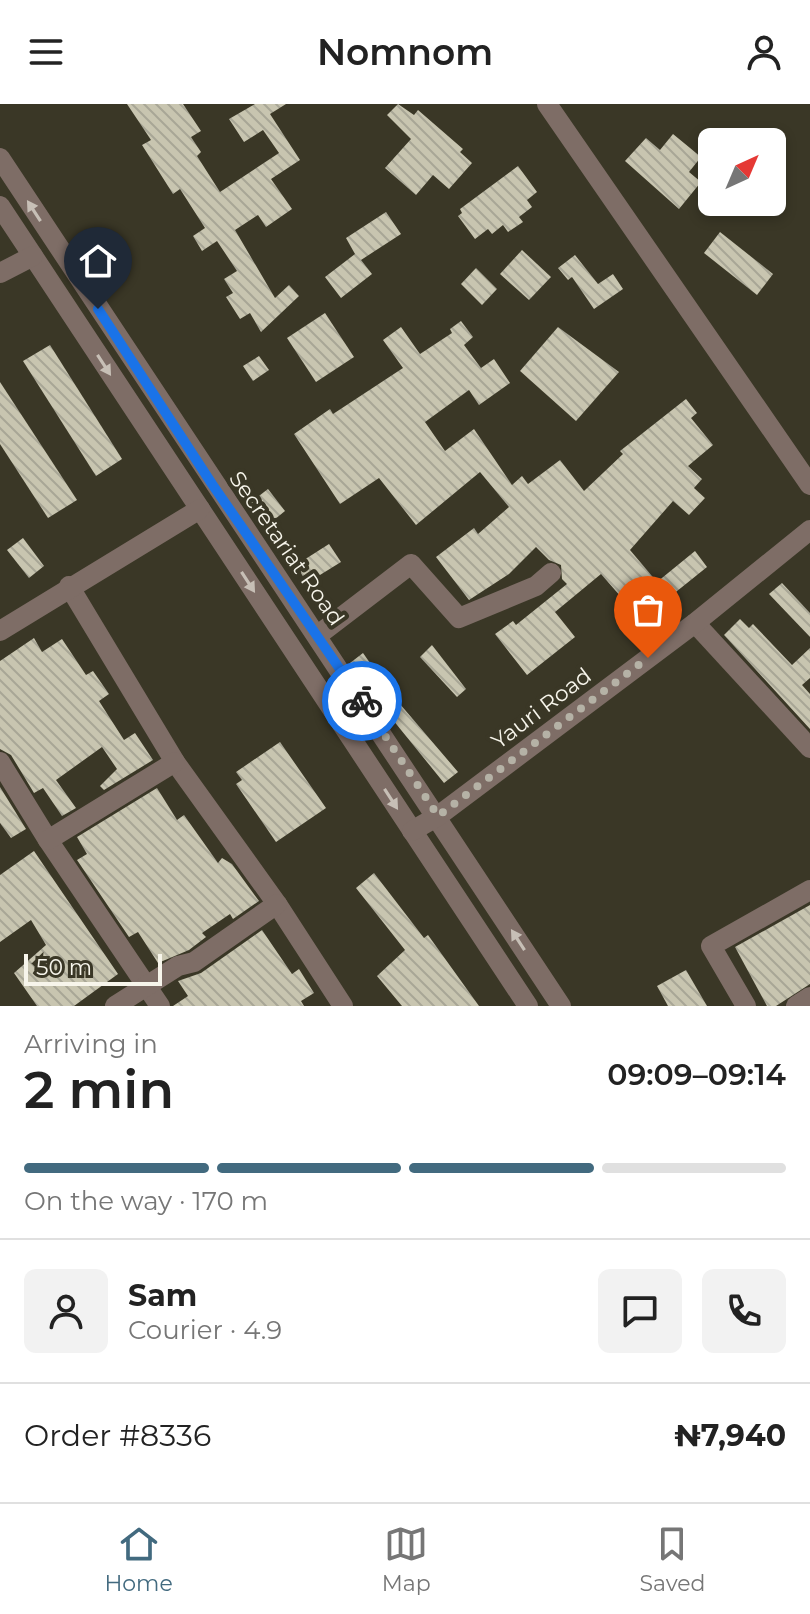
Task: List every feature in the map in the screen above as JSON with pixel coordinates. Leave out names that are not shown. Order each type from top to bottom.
[{"type":"street","points":[[547,104],[810,485]]},
{"type":"street","name":"Secretariat Road","points":[[0,158],[212,484],[318,635],[561,1006]]},
{"type":"street","points":[[0,206],[528,1006]]},
{"type":"street","points":[[0,273],[33,256]]},
{"type":"street","points":[[0,631],[69,586],[200,509]]},
{"type":"street","name":"Yauri Road","points":[[412,831],[438,816],[695,623],[810,530]]},
{"type":"street","points":[[318,635],[411,564],[459,618],[536,586],[551,573]]},
{"type":"street","points":[[69,586],[175,762],[277,904],[343,1006]]},
{"type":"street","points":[[695,623],[810,748]]},
{"type":"street","points":[[0,762],[48,840],[160,1006]]},
{"type":"street","points":[[48,840],[175,762]]},
{"type":"street","points":[[746,1006],[711,946],[810,890]]},
{"type":"street","points":[[115,1006],[178,966],[194,962],[277,904]]},
{"type":"street","points":[[796,1006],[810,997]]},
{"type":"building","points":[[127,104],[183,104],[201,131],[191,137],[201,152],[197,156],[220,192],[279,153],[263,130],[244,142],[229,119],[255,104],[286,104],[270,114],[300,160],[271,179],[292,209],[266,227],[258,215],[235,230],[275,298],[289,285],[299,296],[261,332],[250,313],[240,319],[226,297],[233,293],[224,279],[237,271],[217,241],[202,251],[193,236],[205,228],[180,189],[173,194],[142,145],[151,140]]},
{"type":"building","points":[[398,104],[414,115],[418,110],[463,149],[460,152],[472,163],[449,189],[433,175],[416,195],[385,168],[411,139],[387,115]]},
{"type":"building","points":[[673,134],[698,155],[698,161],[689,172],[698,180],[698,186],[679,209],[625,161],[646,138],[660,150]]},
{"type":"building","points":[[518,166],[537,192],[527,200],[532,207],[519,217],[523,222],[508,232],[503,225],[492,234],[488,229],[475,239],[458,216],[462,213],[460,209]]},
{"type":"building","points":[[386,212],[401,234],[361,260],[372,274],[341,298],[325,277],[355,254],[346,238]]},
{"type":"building","points":[[720,232],[773,274],[757,295],[704,253]]},
{"type":"building","points":[[522,250],[551,277],[529,300],[500,274]]},
{"type":"building","points":[[575,255],[598,284],[613,274],[623,289],[594,309],[572,277],[568,280],[558,268]]},
{"type":"building","points":[[476,268],[497,289],[482,305],[461,284]]},
{"type":"building","points":[[325,313],[354,357],[316,382],[287,338]]},
{"type":"building","points":[[461,321],[473,337],[464,345],[481,368],[494,359],[510,383],[479,405],[469,390],[425,422],[445,451],[474,429],[512,485],[522,476],[528,484],[560,460],[584,491],[623,454],[620,451],[686,399],[697,413],[691,418],[713,445],[688,466],[702,479],[694,488],[705,498],[689,515],[673,501],[630,550],[657,582],[695,551],[707,567],[636,624],[624,609],[628,605],[601,574],[555,612],[575,637],[527,675],[495,634],[513,621],[516,625],[567,584],[562,579],[561,565],[549,560],[536,547],[509,574],[469,600],[436,557],[474,528],[478,534],[509,507],[480,472],[416,525],[379,478],[340,504],[294,434],[330,409],[333,414],[403,368],[383,340],[401,327],[420,354],[452,333],[450,329]]},
{"type":"building","points":[[558,327],[619,372],[576,421],[520,371]]},
{"type":"building","points":[[50,345],[122,459],[96,476],[23,361]]},
{"type":"building","points":[[259,356],[269,370],[253,381],[243,366]]},
{"type":"building","points":[[0,382],[77,500],[48,518],[0,444]]},
{"type":"building","points":[[268,489],[285,511],[264,528],[247,505]]},
{"type":"building","points":[[23,538],[44,566],[29,578],[7,550]]},
{"type":"building","points":[[329,544],[341,562],[307,583],[296,565]]},
{"type":"building","points":[[782,583],[810,613],[810,637],[769,594]]},
{"type":"building","points":[[740,619],[749,628],[753,624],[792,665],[810,648],[810,678],[802,685],[810,694],[810,729],[724,635]]},
{"type":"building","points":[[34,638],[42,652],[62,639],[86,675],[93,671],[109,694],[99,701],[124,740],[135,733],[153,760],[104,790],[100,786],[117,769],[102,747],[56,780],[76,808],[62,816],[43,788],[34,793],[11,755],[0,749],[0,661]]},
{"type":"building","points":[[432,645],[466,689],[457,697],[420,657]]},
{"type":"building","points":[[363,653],[394,697],[458,772],[444,783],[380,704],[378,706],[350,663]]},
{"type":"building","points":[[280,742],[326,808],[276,842],[236,784],[242,780],[236,772]]},
{"type":"building","points":[[0,787],[26,829],[11,838],[0,823]]},
{"type":"building","points":[[157,788],[177,820],[184,815],[218,863],[222,858],[232,864],[259,901],[233,919],[230,914],[202,933],[206,937],[189,950],[158,963],[138,932],[129,937],[77,860],[87,854],[77,837]]},
{"type":"building","points":[[34,851],[118,974],[74,1006],[37,1006],[14,973],[46,945],[31,920],[0,942],[0,875]]},
{"type":"building","points":[[374,873],[424,938],[428,935],[479,1006],[402,1006],[377,976],[405,950],[356,888]]},
{"type":"building","points":[[810,905],[810,984],[776,1006],[767,1006],[735,947]]},
{"type":"building","points":[[262,930],[292,974],[299,969],[314,993],[301,1001],[304,1006],[173,1006],[188,996],[178,981],[201,973]]},
{"type":"building","points":[[686,970],[707,1006],[668,1006],[657,986]]},
{"type":"way so far","points":[[362,701],[438,816],[648,658]]},
{"type":"route","points":[[98,309],[212,484],[362,701]]}]
